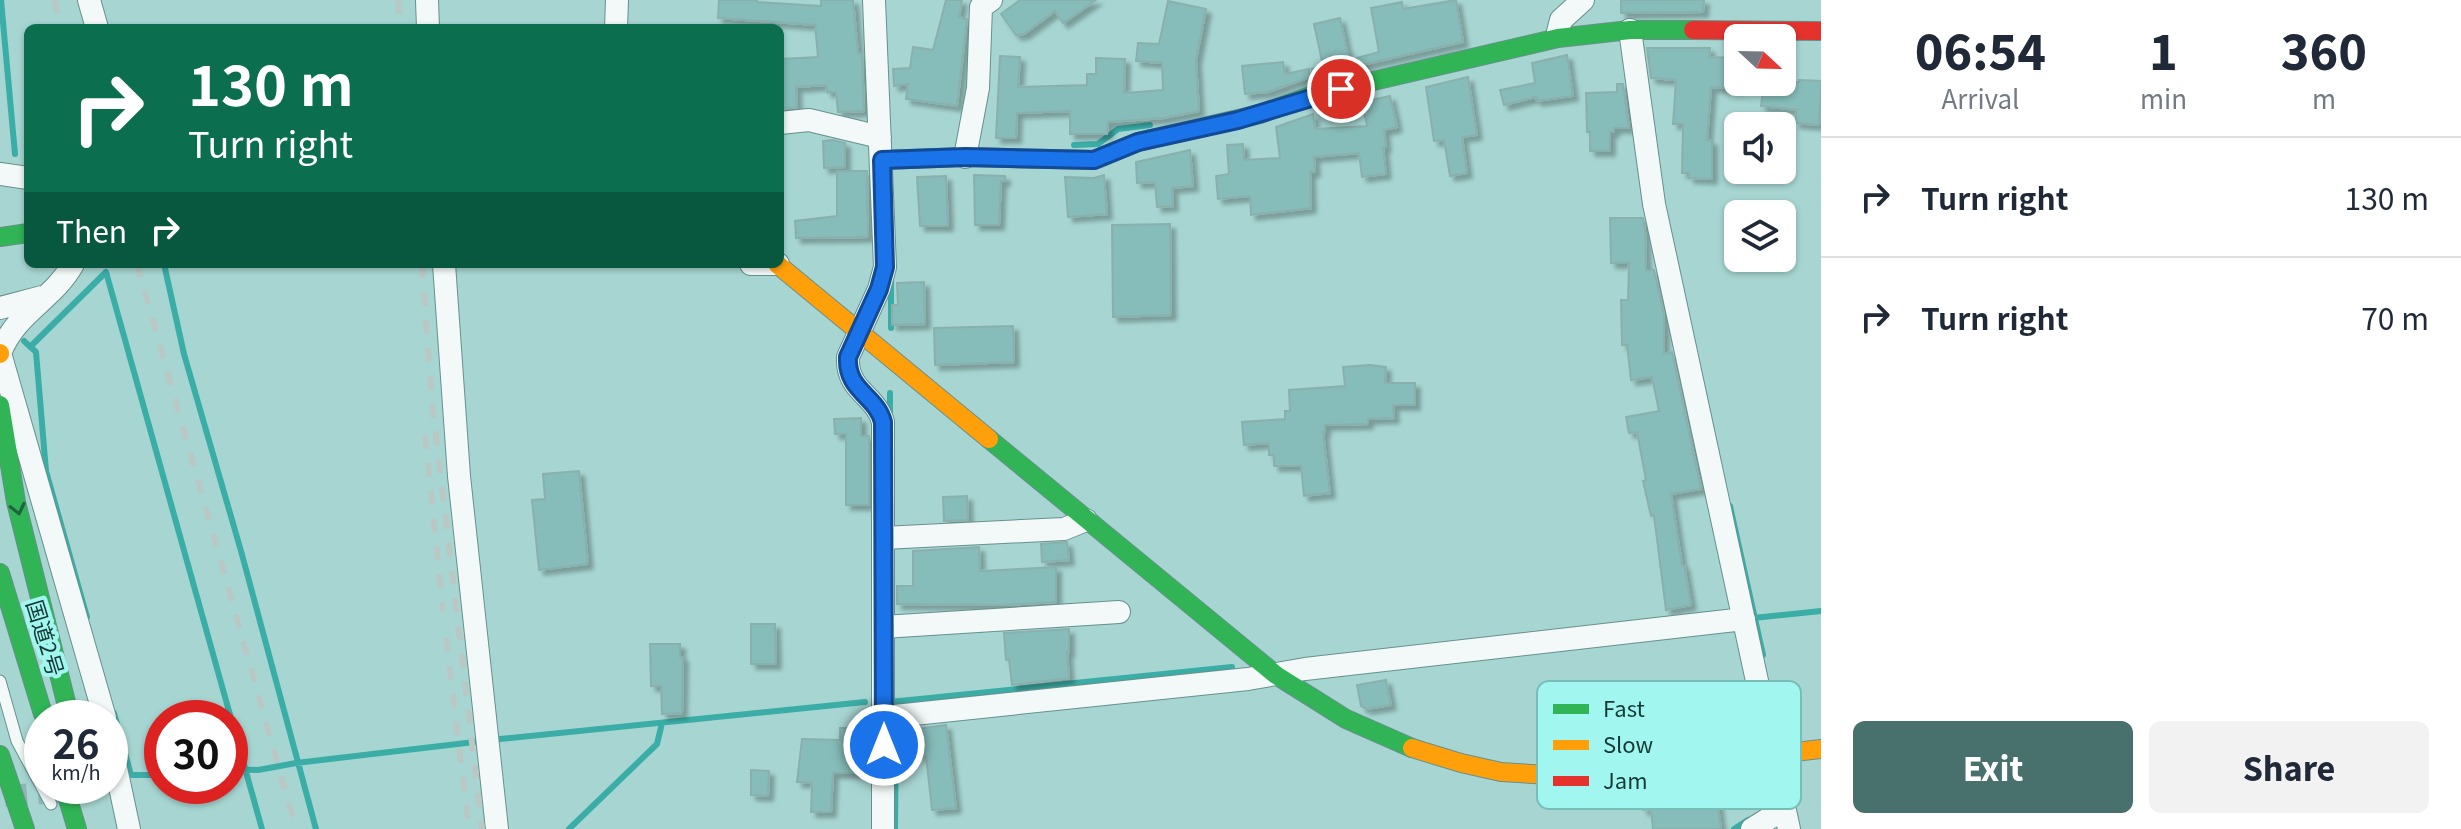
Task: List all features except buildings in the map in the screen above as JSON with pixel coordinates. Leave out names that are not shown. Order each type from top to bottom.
[{"type":"main road","points":[[882,160],[965,157],[1094,160],[1138,142],[1260,114],[1313,95],[1558,32],[1821,31]]},
{"type":"main road","points":[[0,237],[24,234]]},
{"type":"main road","points":[[783,268],[1086,520],[1308,699],[1396,744],[1483,769],[1537,776]]},
{"type":"main road","points":[[0,405],[16,502],[66,700]]},
{"type":"main road","name":"国道2号","points":[[0,573],[39,700]]},
{"type":"main road","points":[[1801,752],[1821,749]]},
{"type":"main road","points":[[0,755],[25,829]]},
{"type":"main road","points":[[69,804],[77,829]]},
{"type":"street","points":[[89,0],[96,24]]},
{"type":"street","points":[[427,0],[428,24]]},
{"type":"street","points":[[616,24],[617,0]]},
{"type":"street","points":[[874,0],[885,267],[847,366],[856,387],[882,417],[889,538],[893,716],[883,829]]},
{"type":"street","points":[[965,157],[978,88],[981,7],[991,0]]},
{"type":"street","points":[[1558,32],[1583,0]]},
{"type":"street","points":[[1630,30],[1654,204],[1757,681]]},
{"type":"street","points":[[784,123],[809,120],[880,137]]},
{"type":"street","points":[[0,175],[24,178]]},
{"type":"street","points":[[70,268],[61,282],[16,324],[0,354],[100,700]]},
{"type":"street","points":[[444,268],[459,476],[497,829]]},
{"type":"street","points":[[0,308],[43,297]]},
{"type":"street","points":[[889,538],[1064,529],[1086,520]]},
{"type":"street","points":[[889,627],[1119,612]]},
{"type":"street","points":[[893,716],[1276,675],[1305,669],[1744,619]]},
{"type":"street","points":[[117,804],[129,829]]},
{"type":"street","points":[[1752,829],[1785,809]]},
{"type":"lane","points":[[0,681],[23,755],[66,829]]},
{"type":"waterway","points":[[1,0],[15,154]]},
{"type":"waterway","points":[[1074,145],[1098,144],[1118,129],[1150,125]]},
{"type":"waterway","points":[[165,268],[184,354],[316,829]]},
{"type":"waterway","points":[[30,347],[106,272],[262,829]]},
{"type":"waterway","points":[[891,280],[891,328]]},
{"type":"waterway","points":[[24,341],[36,352],[46,471],[87,617]]},
{"type":"waterway","points":[[890,393],[890,415]]},
{"type":"waterway","points":[[1730,506],[1763,655]]},
{"type":"waterway","points":[[1753,618],[1821,611]]},
{"type":"waterway","points":[[890,702],[1232,667]]},
{"type":"waterway","points":[[248,770],[500,739],[865,702]]},
{"type":"waterway","points":[[895,829],[896,721]]},
{"type":"waterway","points":[[569,829],[657,744],[662,723]]},
{"type":"waterway","points":[[128,764],[131,775]]},
{"type":"waterway","points":[[130,775],[144,775]]},
{"type":"waterway","points":[[1734,829],[1748,820]]},
{"type":"tunnel","points":[[5,796],[24,795]]},
{"type":"railway","points":[[54,0],[61,24]]},
{"type":"railway","points":[[398,0],[400,24]]},
{"type":"railway","points":[[138,268],[296,829]]},
{"type":"railway","points":[[422,268],[432,402],[482,829]]},
{"type":"railway","points":[[425,435],[443,611]]},
{"type":"railway","points":[[446,638],[469,829]]},
{"type":"traffic: fast","points":[[882,160],[965,157],[1094,160],[1138,142],[1260,114],[1313,95],[1558,38],[1630,30],[1693,30]]},
{"type":"traffic: fast","points":[[0,237],[24,234]]},
{"type":"traffic: fast","points":[[0,405],[16,502],[66,700]]},
{"type":"traffic: fast","points":[[989,439],[1276,675],[1346,719],[1412,748]]},
{"type":"traffic: fast","points":[[0,573],[39,700]]},
{"type":"traffic: fast","points":[[0,755],[25,829]]},
{"type":"traffic: fast","points":[[69,804],[77,829]]},
{"type":"traffic: slow","points":[[782,268],[989,439]]},
{"type":"traffic: slow","points":[[1412,748],[1501,772],[1537,774]]},
{"type":"traffic: slow","points":[[1801,751],[1821,749]]},
{"type":"traffic: jam","points":[[1693,30],[1821,31]]},
{"type":"route","points":[[884,745],[883,422],[880,413],[856,387],[847,366],[885,267],[882,160],[965,157],[1094,160],[1138,142],[1238,120],[1341,89]]}]
